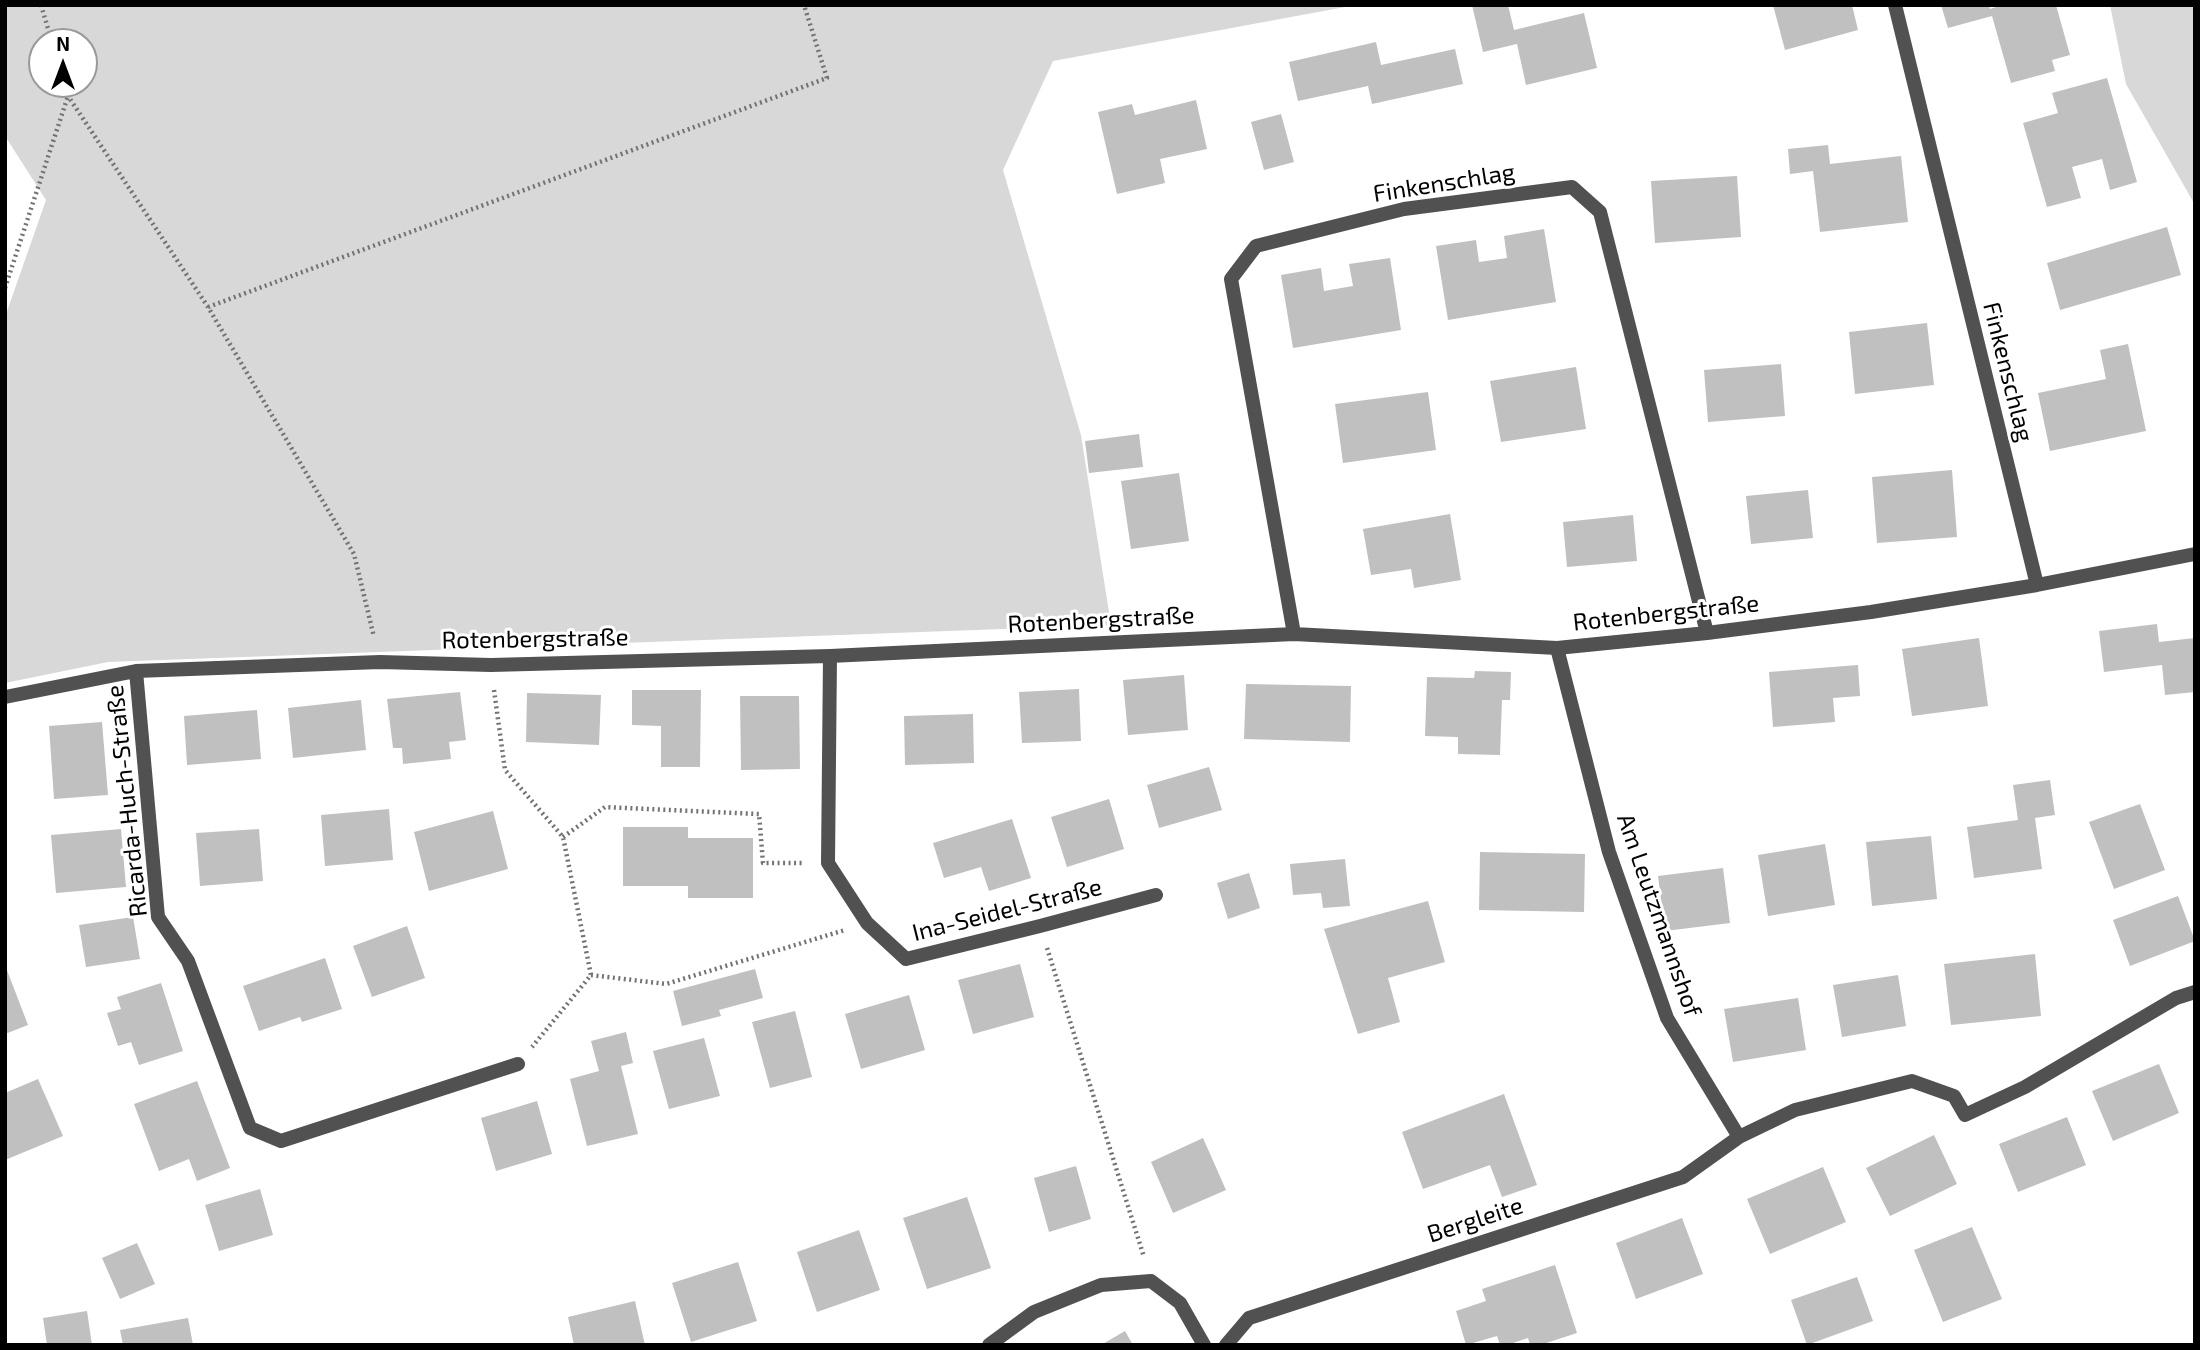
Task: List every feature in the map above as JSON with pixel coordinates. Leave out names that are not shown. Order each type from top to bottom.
[{"type":"street","name":"Finkenschlag","points":[[1895,5],[2037,586]]},
{"type":"street","name":"Finkenschlag","points":[[1294,634],[1231,279],[1256,246],[1404,209],[1572,187],[1600,212],[1707,633]]},
{"type":"street","name":"Rotenbergstraße","points":[[5,697],[136,671],[380,662],[491,665],[830,656],[1294,634],[1557,648],[1707,633],[1871,612],[2037,586],[2195,554]]},
{"type":"street","name":"Am Leutzmannshof","points":[[1557,648],[1609,852],[1667,1018],[1739,1137]]},
{"type":"street","points":[[828,863],[830,656]]},
{"type":"street","name":"Ricarda-Huch-Straße","points":[[136,671],[158,917],[188,961],[250,1128],[281,1141],[518,1064]]},
{"type":"street","name":"Ina-Seidel-Straße","points":[[828,863],[867,923],[906,959],[1156,895]]},
{"type":"street","points":[[1739,1137],[1795,1110],[1912,1081],[1954,1096],[1965,1115],[2025,1087],[2176,998],[2195,992]]},
{"type":"street","name":"Bergleite","points":[[1226,1345],[1249,1318],[1683,1177],[1739,1137]]},
{"type":"street","points":[[989,1345],[1034,1312],[1101,1285],[1151,1281],[1180,1303],[1204,1345]]},
{"type":"path","points":[[41,5],[48,28]]},
{"type":"path","points":[[208,307],[827,78],[804,5]]},
{"type":"path","points":[[5,288],[67,98]]},
{"type":"path","points":[[69,98],[208,307],[354,555],[380,662]]},
{"type":"path","points":[[491,665],[505,770],[563,837],[591,975]]},
{"type":"path","points":[[563,837],[605,807],[760,814],[763,863],[828,863]]},
{"type":"path","points":[[591,975],[666,984],[867,923]]},
{"type":"path","points":[[1040,926],[1151,1281]]},
{"type":"path","points":[[518,1064],[591,975]]},
{"type":"shaded area","points":[[5,5],[1356,5],[1053,61],[1003,170],[1081,435],[1111,625],[108,662],[5,683],[5,317],[46,200],[5,136]]},
{"type":"shaded area","points":[[2110,5],[2195,5],[2195,205],[2126,84]]},
{"type":"building","points":[[1472,5],[1508,5],[1514,30],[1584,13],[1597,68],[1526,85],[1517,44],[1483,52]]},
{"type":"building","points":[[1773,5],[1852,5],[1858,30],[1785,50]]},
{"type":"building","points":[[1941,5],[1989,5],[1990,9],[2002,5],[2056,5],[2070,55],[2052,60],[2055,71],[2011,83],[1992,16],[1948,28]]},
{"type":"building","points":[[1376,42],[1381,65],[1455,49],[1463,84],[1372,104],[1368,86],[1298,101],[1289,62]]},
{"type":"building","points":[[2107,78],[2137,182],[2110,190],[2102,159],[2072,167],[2081,198],[2047,207],[2023,123],[2058,113],[2052,93]]},
{"type":"building","points":[[1196,100],[1207,149],[1160,159],[1165,183],[1117,194],[1098,112],[1132,104],[1135,115]]},
{"type":"building","points":[[1281,114],[1294,162],[1264,170],[1251,122]]},
{"type":"building","points":[[1828,145],[1830,164],[1901,156],[1908,222],[1820,232],[1813,171],[1790,174],[1788,149]]},
{"type":"building","points":[[1737,176],[1741,237],[1655,243],[1651,181]]},
{"type":"building","points":[[2167,227],[2181,275],[2060,310],[2047,263]]},
{"type":"building","points":[[1544,229],[1556,302],[1448,320],[1436,246],[1476,240],[1479,262],[1507,258],[1504,236]]},
{"type":"building","points":[[1390,258],[1401,330],[1293,348],[1281,275],[1321,268],[1324,291],[1353,286],[1349,264]]},
{"type":"building","points":[[1927,323],[1934,385],[1855,394],[1849,332]]},
{"type":"building","points":[[2128,344],[2146,431],[2050,451],[2038,393],[2106,379],[2100,350]]},
{"type":"building","points":[[1781,364],[1785,416],[1708,422],[1704,370]]},
{"type":"building","points":[[1576,367],[1586,429],[1501,442],[1490,381]]},
{"type":"building","points":[[1428,392],[1436,450],[1343,463],[1335,404]]},
{"type":"building","points":[[1139,434],[1143,467],[1089,473],[1085,441]]},
{"type":"building","points":[[1952,470],[1957,537],[1877,543],[1872,477]]},
{"type":"building","points":[[1179,473],[1189,541],[1131,549],[1121,481]]},
{"type":"building","points":[[1808,490],[1813,538],[1751,544],[1746,496]]},
{"type":"building","points":[[1450,514],[1461,580],[1414,588],[1411,569],[1371,575],[1363,529]]},
{"type":"building","points":[[1633,515],[1637,561],[1567,567],[1563,522]]},
{"type":"building","points":[[2157,624],[2159,642],[2195,638],[2195,692],[2165,695],[2162,665],[2104,672],[2099,631]]},
{"type":"building","points":[[1979,638],[1988,706],[1912,716],[1902,649]]},
{"type":"building","points":[[1858,665],[1860,696],[1833,698],[1835,722],[1773,727],[1769,672]]},
{"type":"building","points":[[1475,671],[1511,672],[1510,700],[1502,700],[1500,755],[1458,754],[1458,737],[1425,736],[1427,677],[1474,678]]},
{"type":"building","points":[[1184,675],[1188,730],[1128,735],[1123,680]]},
{"type":"building","points":[[1246,684],[1351,686],[1350,742],[1244,739]]},
{"type":"building","points":[[1079,689],[1081,741],[1022,743],[1019,692]]},
{"type":"building","points":[[632,690],[701,690],[700,767],[661,767],[661,726],[632,725]]},
{"type":"building","points":[[460,692],[466,740],[449,742],[451,759],[403,764],[402,748],[393,748],[387,699]]},
{"type":"building","points":[[527,693],[601,695],[599,745],[526,742]]},
{"type":"building","points":[[740,696],[799,696],[800,769],[741,770]]},
{"type":"building","points":[[361,700],[366,750],[293,758],[288,708]]},
{"type":"building","points":[[257,710],[261,759],[187,765],[184,716]]},
{"type":"building","points":[[973,714],[974,763],[905,765],[904,716]]},
{"type":"building","points":[[102,722],[108,795],[54,799],[49,726]]},
{"type":"building","points":[[1209,767],[1222,810],[1159,828],[1147,785]]},
{"type":"building","points":[[2050,780],[2055,815],[2035,818],[2042,869],[1974,878],[1967,827],[2018,820],[2013,785]]},
{"type":"building","points":[[1109,799],[1124,849],[1067,867],[1051,817]]},
{"type":"building","points":[[2140,804],[2165,870],[2114,889],[2089,822]]},
{"type":"building","points":[[389,809],[393,860],[325,866],[321,815]]},
{"type":"building","points":[[493,811],[508,869],[429,891],[414,832]]},
{"type":"building","points":[[1012,819],[1031,878],[989,891],[981,867],[944,878],[933,843]]},
{"type":"building","points":[[623,827],[688,827],[688,838],[753,838],[753,898],[688,898],[688,886],[623,886]]},
{"type":"building","points":[[121,829],[126,887],[56,893],[51,835]]},
{"type":"building","points":[[259,829],[263,881],[200,886],[196,833]]},
{"type":"building","points":[[1931,836],[1937,899],[1872,906],[1866,842]]},
{"type":"building","points":[[1825,844],[1835,905],[1768,916],[1758,855]]},
{"type":"building","points":[[1480,852],[1585,854],[1584,912],[1479,910]]},
{"type":"building","points":[[1345,859],[1350,906],[1323,908],[1321,893],[1293,895],[1290,864]]},
{"type":"building","points":[[1723,868],[1730,923],[1665,931],[1658,876]]},
{"type":"building","points":[[1249,873],[1260,908],[1228,919],[1217,883]]},
{"type":"building","points":[[2178,896],[2195,941],[2130,966],[2113,920]]},
{"type":"building","points":[[1428,901],[1445,962],[1388,978],[1400,1022],[1358,1034],[1324,929]]},
{"type":"building","points":[[133,917],[140,959],[86,967],[79,925]]},
{"type":"building","points":[[407,926],[425,978],[372,997],[353,946]]},
{"type":"building","points":[[2035,954],[2041,1016],[1951,1025],[1944,964]]},
{"type":"building","points":[[325,958],[342,1009],[302,1022],[300,1017],[259,1031],[243,986]]},
{"type":"building","points":[[1020,964],[1034,1017],[973,1034],[958,980]]},
{"type":"building","points":[[5,965],[28,1025],[5,1034]]},
{"type":"building","points":[[755,969],[763,998],[719,1010],[721,1016],[682,1026],[673,991]]},
{"type":"building","points":[[1898,975],[1906,1026],[1842,1037],[1833,985]]},
{"type":"building","points":[[161,983],[183,1051],[139,1065],[131,1042],[118,1046],[107,1013],[121,1009],[117,997]]},
{"type":"building","points":[[909,995],[925,1050],[861,1069],[845,1014]]},
{"type":"building","points":[[1798,998],[1806,1050],[1733,1062],[1724,1009]]},
{"type":"building","points":[[795,1011],[812,1077],[770,1088],[752,1022]]},
{"type":"building","points":[[626,1032],[633,1063],[621,1066],[638,1134],[587,1146],[570,1079],[599,1071],[591,1041]]},
{"type":"building","points":[[704,1038],[720,1096],[669,1109],[653,1051]]},
{"type":"building","points":[[2159,1064],[2179,1113],[2113,1141],[2092,1091]]},
{"type":"building","points":[[38,1079],[63,1136],[5,1160],[5,1093]]},
{"type":"building","points":[[197,1081],[230,1168],[197,1181],[189,1159],[159,1171],[134,1104]]},
{"type":"building","points":[[1504,1094],[1537,1185],[1502,1197],[1490,1165],[1423,1189],[1402,1132]]},
{"type":"building","points":[[537,1101],[552,1154],[496,1171],[481,1118]]},
{"type":"building","points":[[2067,1117],[2086,1165],[2018,1192],[1999,1144]]},
{"type":"building","points":[[1934,1135],[1957,1184],[1890,1216],[1866,1168]]},
{"type":"building","points":[[1203,1138],[1226,1190],[1173,1213],[1151,1162]]},
{"type":"building","points":[[1076,1166],[1091,1219],[1049,1232],[1034,1178]]},
{"type":"building","points":[[1823,1167],[1846,1222],[1770,1254],[1747,1199]]},
{"type":"building","points":[[260,1189],[273,1235],[219,1251],[205,1205]]},
{"type":"building","points":[[967,1197],[991,1268],[927,1289],[903,1218]]},
{"type":"building","points":[[1682,1218],[1703,1274],[1636,1299],[1616,1243]]},
{"type":"building","points":[[1972,1227],[2002,1299],[1943,1322],[1914,1250]]},
{"type":"building","points":[[859,1230],[880,1290],[817,1312],[797,1252]]},
{"type":"building","points":[[137,1243],[155,1284],[120,1299],[102,1258]]},
{"type":"building","points":[[738,1262],[757,1321],[691,1342],[672,1283]]},
{"type":"building","points":[[1555,1265],[1577,1333],[1540,1345],[1530,1345],[1528,1338],[1500,1345],[1497,1336],[1466,1345],[1456,1311],[1486,1301],[1482,1289]]},
{"type":"building","points":[[1857,1277],[1873,1321],[1807,1345],[1791,1300]]},
{"type":"building","points":[[635,1301],[645,1345],[574,1345],[568,1317]]},
{"type":"building","points":[[87,1311],[92,1345],[47,1345],[43,1318]]},
{"type":"building","points":[[188,1318],[193,1345],[123,1345],[120,1330]]},
{"type":"building","points":[[1125,1331],[1133,1345],[1101,1345]]}]
